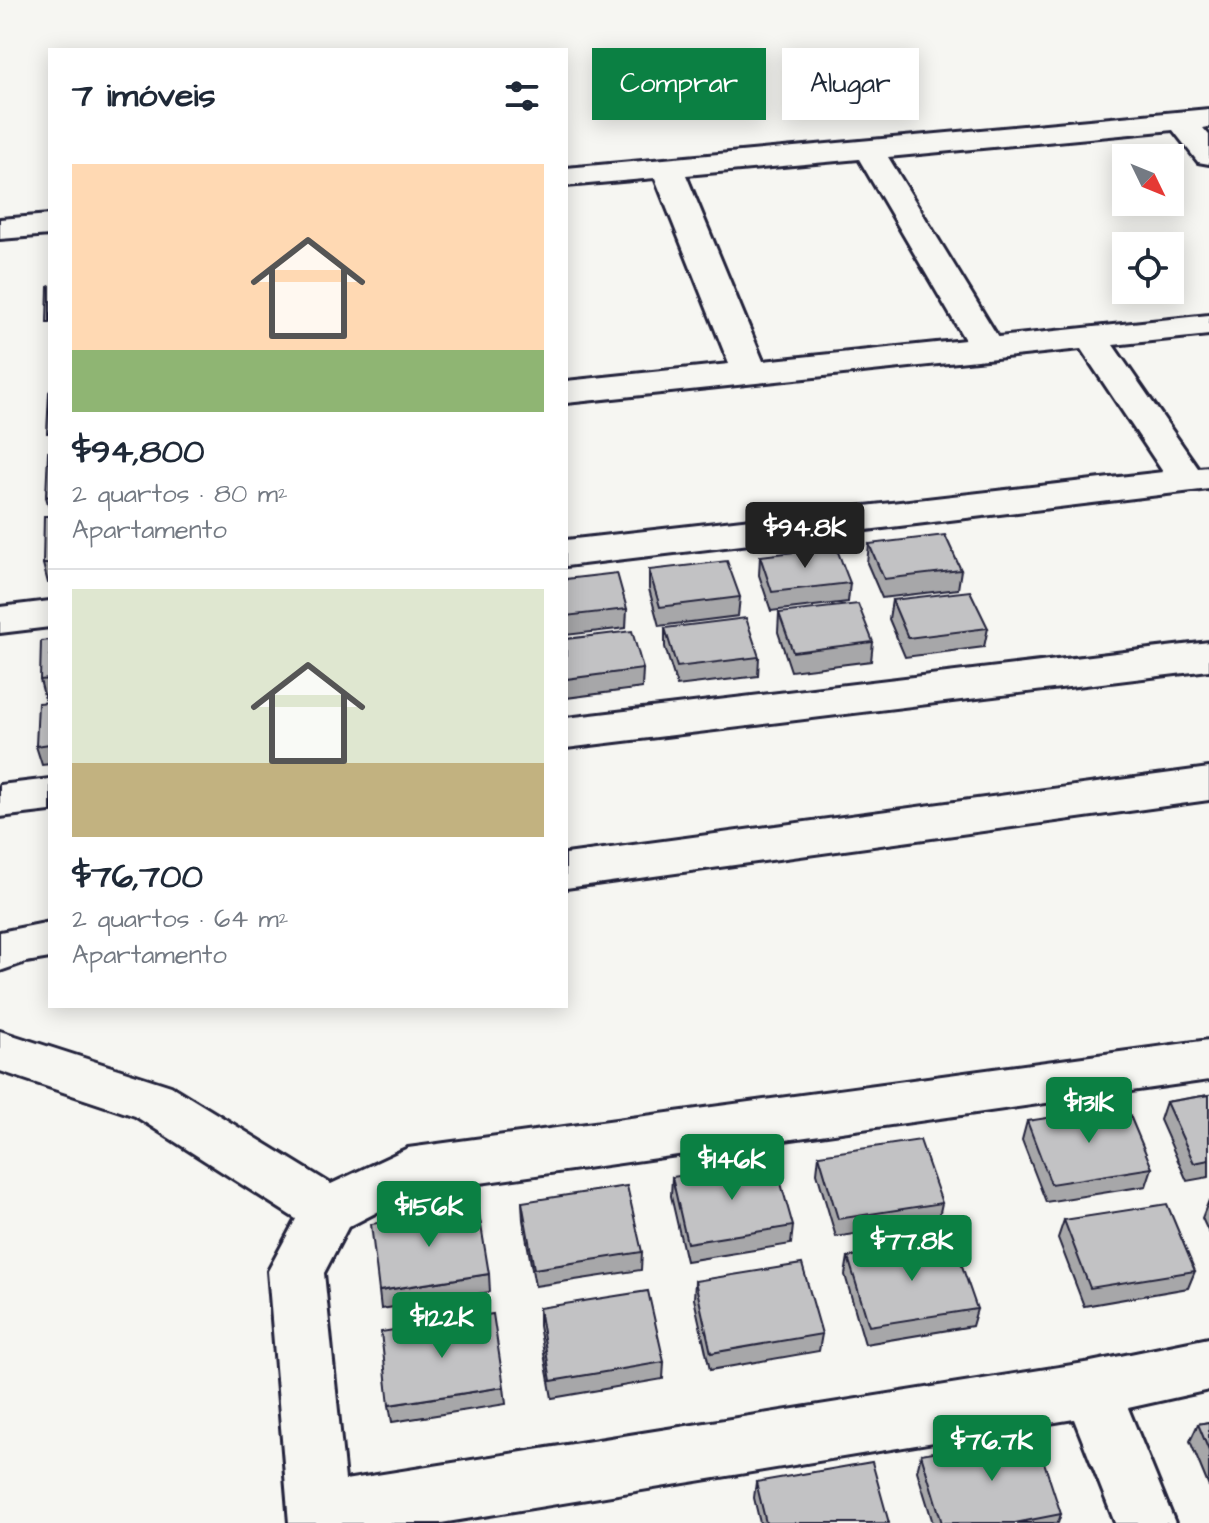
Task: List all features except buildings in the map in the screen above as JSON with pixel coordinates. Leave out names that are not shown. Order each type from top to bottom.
[{"type":"street","points":[[568,177],[1195,119],[1209,155]]},
{"type":"street","points":[[868,149],[987,348]]},
{"type":"street","points":[[667,168],[750,372]]},
{"type":"street","points":[[0,229],[48,225]]},
{"type":"street","points":[[568,392],[1209,325]]},
{"type":"street","points":[[1090,337],[1198,479]]},
{"type":"street","points":[[568,553],[1198,479]]},
{"type":"street","points":[[0,620],[48,614]]},
{"type":"street","points":[[568,733],[1209,656]]},
{"type":"street","points":[[568,871],[1209,784]]},
{"type":"street","points":[[0,801],[48,795]]},
{"type":"street","points":[[0,952],[21,944],[48,940]]},
{"type":"street","points":[[0,1051],[153,1101],[329,1211]]},
{"type":"street","points":[[1209,1060],[408,1171],[329,1211],[296,1271],[318,1518],[1091,1389],[1209,1364]]},
{"type":"street","points":[[1091,1389],[1145,1523]]}]
